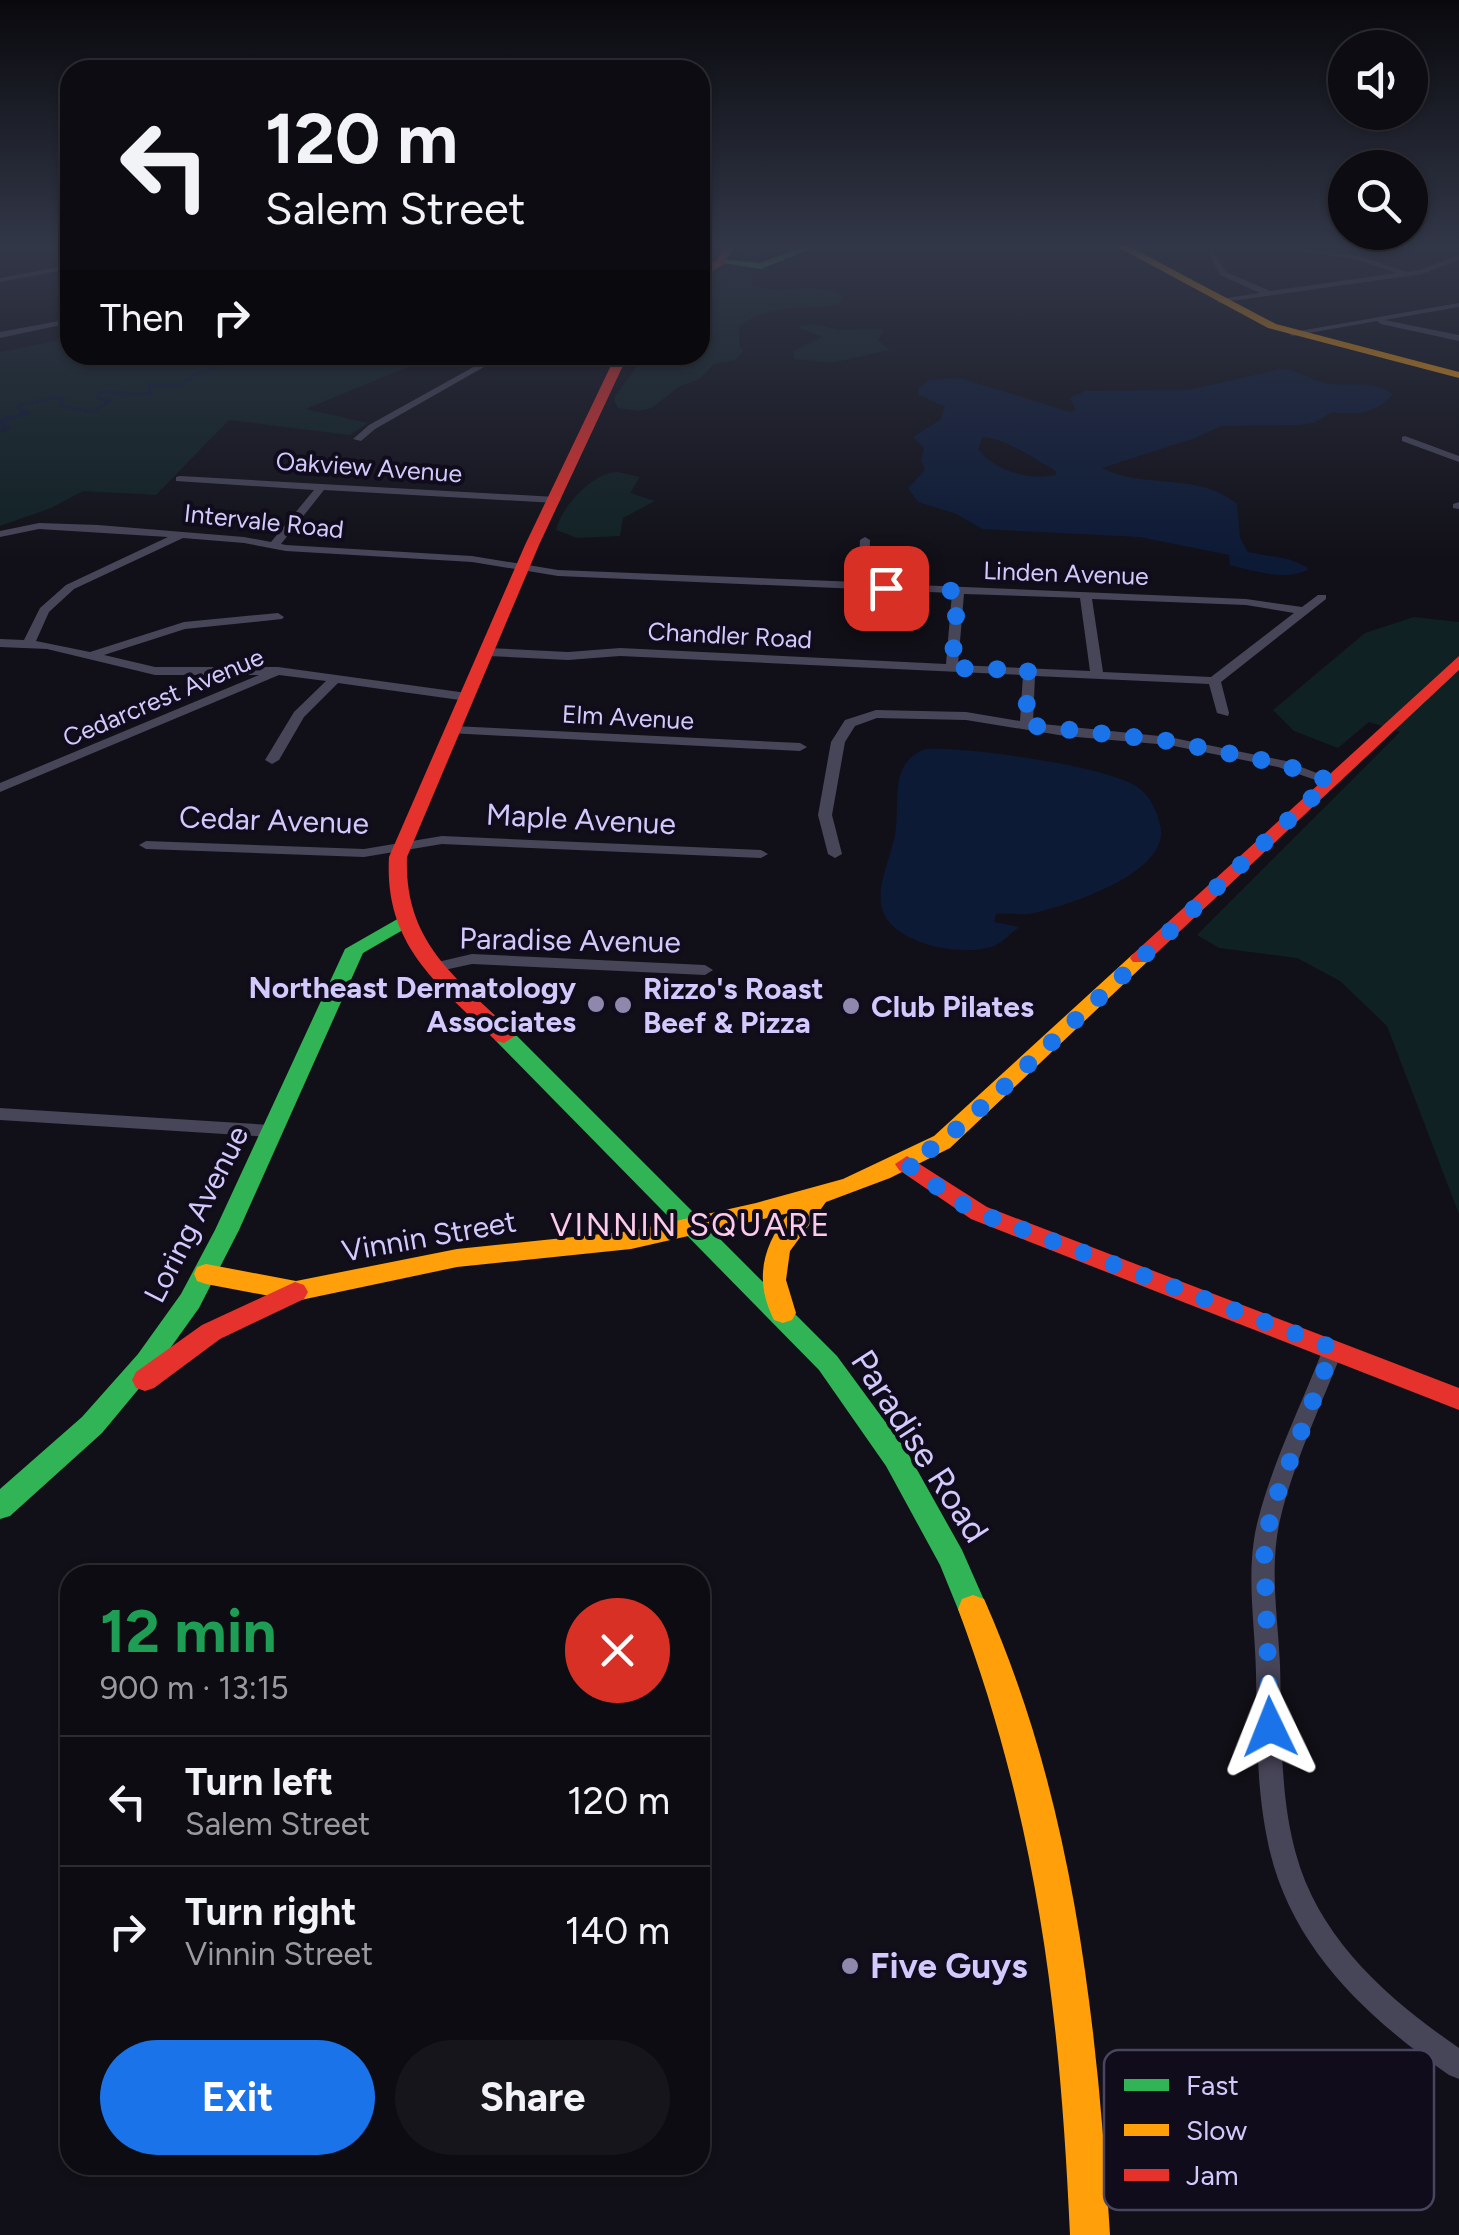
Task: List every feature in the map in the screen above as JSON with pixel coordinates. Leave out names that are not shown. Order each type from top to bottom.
[{"type":"main road","points":[[1361,350],[1459,375]]},
{"type":"main road","points":[[400,849],[617,365]]},
{"type":"main road","name":"Vinnin Street","points":[[206,1274],[296,1291],[457,1258],[630,1240],[816,1199],[907,1164],[942,1142],[1003,1088],[1459,661]]},
{"type":"main road","name":"Paradise Road","points":[[400,849],[394,884],[402,923],[435,967],[791,1325],[854,1395],[914,1486],[959,1570],[1000,1670],[1024,1744],[1067,1950],[1088,2138],[1090,2235]]},
{"type":"main road","name":"Loring Avenue","points":[[0,1508],[92,1426],[170,1332],[206,1274],[355,949],[374,935],[402,923]]},
{"type":"main road","points":[[907,1164],[979,1213],[1459,1398]]},
{"type":"main road","points":[[791,1325],[772,1289],[770,1272],[784,1233],[816,1199]]},
{"type":"main road","points":[[92,1426],[186,1348],[296,1291]]},
{"type":"street","points":[[358,439],[483,365]]},
{"type":"street","points":[[1405,440],[1459,459]]},
{"type":"street","name":"Oakview Avenue","points":[[180,479],[556,500]]},
{"type":"street","points":[[275,544],[322,486]]},
{"type":"street","name":"Intervale Road","points":[[0,534],[58,526],[286,548],[472,559],[524,568]]},
{"type":"street","points":[[29,642],[44,610],[70,587],[181,535]]},
{"type":"street","points":[[863,588],[865,540]]},
{"type":"street","name":"Linden Avenue","points":[[524,568],[863,588],[1246,602],[1305,611]]},
{"type":"street","points":[[952,668],[958,591]]},
{"type":"street","points":[[1086,596],[1097,674]]},
{"type":"street","points":[[1223,713],[1214,681],[1322,598]]},
{"type":"street","points":[[88,656],[184,626],[278,617]]},
{"type":"street","points":[[0,643],[29,642],[156,670],[278,671]]},
{"type":"street","name":"Chandler Road","points":[[488,652],[568,656],[636,652],[1214,681]]},
{"type":"street","points":[[1026,725],[1028,670]]},
{"type":"street","name":"Cedarcrest Avenue","points":[[0,788],[278,671],[467,698]]},
{"type":"street","points":[[272,760],[300,716],[336,678]]},
{"type":"street","points":[[834,854],[824,816],[838,742],[850,723],[876,714],[966,716],[1169,741],[1281,764],[1330,781]]},
{"type":"street","name":"Elm Avenue","points":[[453,730],[800,747]]},
{"type":"street","name":"Maple Avenue","points":[[400,849],[442,840],[760,854]]},
{"type":"street","name":"Cedar Avenue","points":[[146,844],[364,852],[400,849]]},
{"type":"street","name":"Paradise Avenue","points":[[435,967],[472,959],[705,970]]},
{"type":"street","points":[[0,1114],[272,1131]]},
{"type":"street","points":[[1333,1348],[1276,1498],[1264,1543],[1272,1760],[1282,1851],[1296,1894],[1338,1962],[1368,1996],[1459,2066]]},
{"type":"shaded area","points":[[60,350],[60,365],[413,365],[306,409],[368,423],[350,435],[229,420],[156,495],[83,491],[51,508],[0,526],[0,352]]},
{"type":"shaded area","points":[[710,350],[744,350],[736,360],[714,364],[700,379],[680,386],[652,408],[618,408],[616,395],[638,365],[710,365]]},
{"type":"shaded area","points":[[889,350],[831,363],[794,359],[793,351]]},
{"type":"shaded area","points":[[618,472],[640,477],[630,493],[655,501],[623,518],[620,536],[577,538],[556,530],[564,511],[580,492],[599,477]]},
{"type":"shaded area","points":[[1414,617],[1459,622],[1459,1214],[1387,1026],[1340,981],[1297,958],[1219,948],[1197,935],[1400,732],[1369,722],[1338,748],[1294,731],[1273,710],[1365,633]]},
{"type":"water","points":[[1281,369],[1323,383],[1369,385],[1393,394],[1382,405],[1367,411],[1332,412],[1314,423],[1221,426],[1102,468],[1222,494],[1237,504],[1240,538],[1248,552],[1288,559],[1308,570],[1289,575],[1259,572],[1230,565],[1229,555],[1140,537],[983,529],[954,513],[918,502],[908,488],[925,470],[921,460],[924,448],[913,437],[940,420],[945,407],[919,395],[918,389],[929,380],[960,378],[1070,412],[1076,410],[1070,398],[1085,391],[1188,390]],"holes":[[[983,437],[1056,471],[1056,475],[1024,475],[1003,469],[978,449]]]},
{"type":"water","points":[[926,749],[1034,759],[1119,778],[1141,789],[1154,807],[1160,841],[1151,857],[1135,871],[1093,894],[1034,913],[996,914],[994,922],[1019,927],[994,946],[946,949],[911,938],[886,918],[881,895],[895,835],[901,774],[914,755]]},
{"type":"waterway","points":[[15,417],[30,413],[19,409],[19,405],[59,397],[64,398],[60,406],[93,412],[110,401],[98,398],[99,392],[150,393],[149,385],[181,385],[194,375],[219,366],[250,365]]},
{"type":"waterway","points":[[0,421],[25,414]]},
{"type":"waterway","points":[[0,422],[8,428],[0,431]]},
{"type":"traffic: fast","points":[[0,1507],[92,1425],[147,1361],[190,1301],[227,1230],[355,949],[401,923]]},
{"type":"traffic: fast","points":[[504,1036],[828,1363],[896,1458],[952,1559],[973,1609]]},
{"type":"traffic: slow","points":[[1365,350],[1459,375]]},
{"type":"traffic: slow","points":[[691,1227],[852,1185],[942,1142],[1140,958]]},
{"type":"traffic: slow","points":[[783,1313],[774,1280],[778,1251],[793,1225],[816,1199]]},
{"type":"traffic: slow","points":[[206,1274],[296,1291],[457,1258],[631,1240],[691,1227]]},
{"type":"traffic: slow","points":[[973,1609],[1025,1761],[1060,1916],[1080,2075],[1090,2235]]},
{"type":"traffic: jam","points":[[504,1036],[444,978],[412,936],[397,886],[398,857],[532,545],[617,365]]},
{"type":"traffic: jam","points":[[1140,958],[1459,661]]},
{"type":"traffic: jam","points":[[907,1164],[979,1213],[1459,1399]]},
{"type":"traffic: jam","points":[[145,1380],[211,1332],[295,1292]]},
{"type":"place","name":"Northeast Dermatology Associates","points":[[596,1004]]},
{"type":"place","name":"Rizzo's Roast Beef & Pizza","points":[[623,1005]]},
{"type":"place","name":"Club Pilates","points":[[851,1006]]},
{"type":"place","name":"Five Guys","points":[[850,1966]]},
{"type":"district","name":"VINNIN SQUARE","points":[[691,1225]]},
{"type":"route","points":[[886,588],[958,591],[952,668],[1028,670],[1026,725],[1169,741],[1281,764],[1330,781],[1003,1088],[942,1142],[907,1164],[931,1184],[979,1213],[1333,1348],[1276,1498],[1264,1543],[1270,1727]]}]
